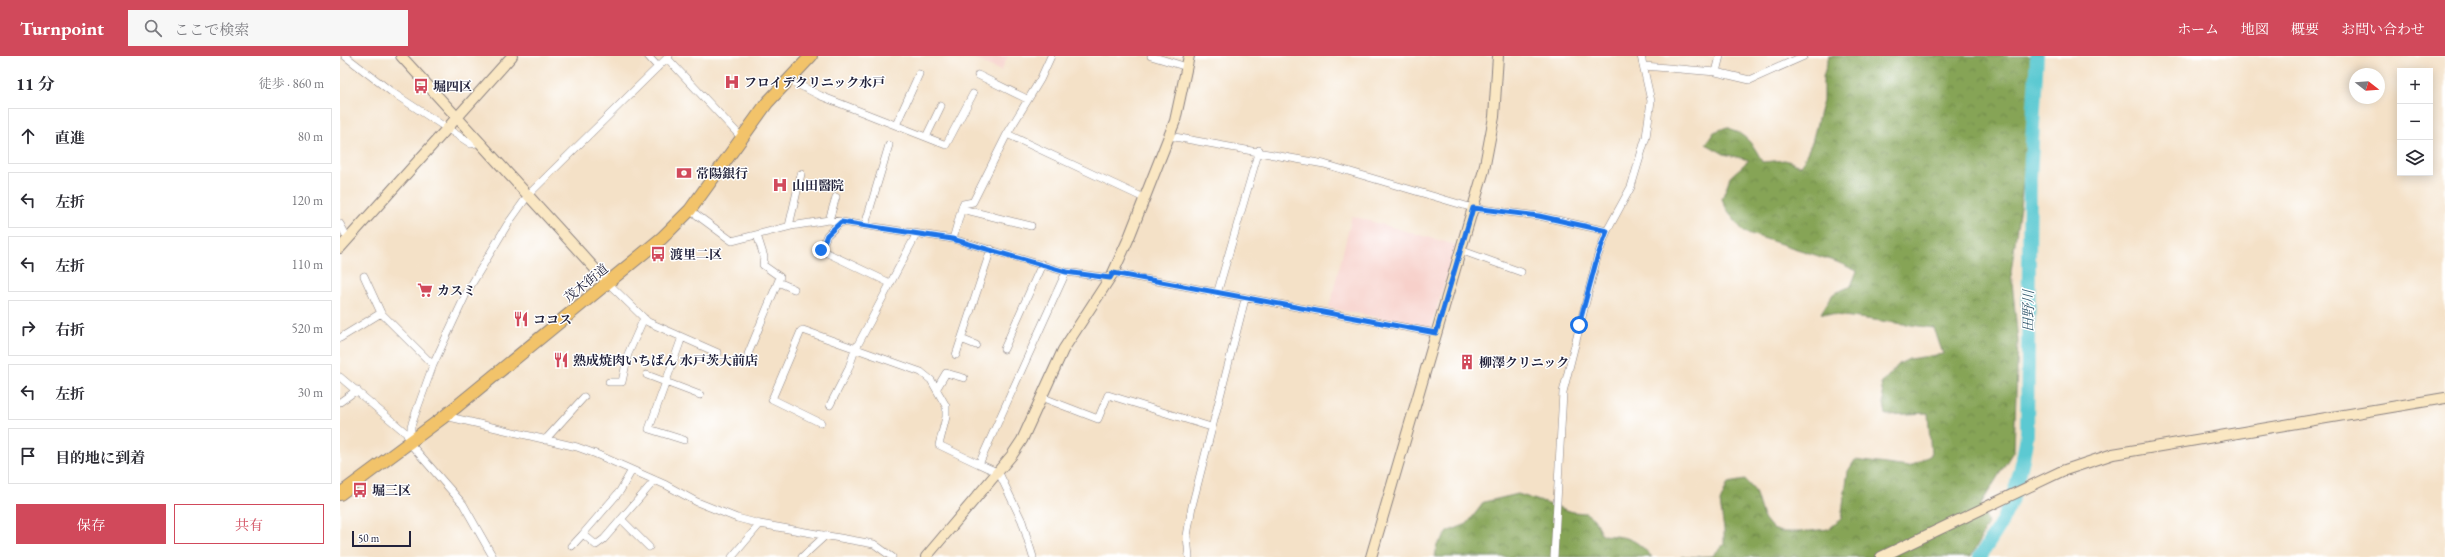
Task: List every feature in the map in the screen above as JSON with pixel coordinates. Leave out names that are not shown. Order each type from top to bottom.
[{"type":"highway","name":"茂木街道","points":[[340,494],[446,416],[662,238],[690,210],[787,79],[810,56]]},
{"type":"street","points":[[345,56],[446,129],[471,144],[481,142]]},
{"type":"street","points":[[401,56],[529,194],[608,283],[644,318],[718,353]]},
{"type":"street","points":[[340,248],[512,56]]},
{"type":"street","points":[[648,56],[658,67]]},
{"type":"street","points":[[952,239],[963,204],[973,202],[1007,134],[1040,80],[1051,56]]},
{"type":"street","points":[[1151,56],[1187,67]]},
{"type":"street","points":[[927,557],[999,473],[1022,440],[1063,350],[1111,275],[1170,136],[1180,107],[1189,56]]},
{"type":"street","points":[[1371,557],[1473,208],[1491,136],[1497,95],[1498,56]]},
{"type":"street","points":[[1554,557],[1563,392],[1597,258],[1607,231],[1631,187],[1646,137],[1651,101],[1641,56]]},
{"type":"street","points":[[1716,72],[1720,56]]},
{"type":"street","points":[[1644,66],[1716,72],[1750,80],[1804,56]]},
{"type":"street","points":[[411,442],[411,426],[433,365],[467,292],[490,252],[529,194],[668,57],[742,138]]},
{"type":"street","points":[[896,125],[919,74]]},
{"type":"street","points":[[978,75],[1027,100]]},
{"type":"street","points":[[787,79],[821,96],[946,145],[973,94]]},
{"type":"street","points":[[926,137],[941,106]]},
{"type":"street","points":[[1007,134],[1144,198]]},
{"type":"street","points":[[1170,136],[1259,150],[1324,164],[1473,208],[1539,216],[1607,231]]},
{"type":"street","points":[[865,225],[890,145]]},
{"type":"street","points":[[1218,294],[1259,150]]},
{"type":"street","points":[[789,226],[802,174]]},
{"type":"street","points":[[829,220],[836,198]]},
{"type":"street","points":[[962,209],[1031,226]]},
{"type":"street","points":[[690,210],[732,241],[789,226],[829,220],[916,235],[952,239],[991,249],[1066,272],[1154,279],[1218,294],[1436,333]]},
{"type":"street","points":[[841,222],[827,235],[821,250],[890,283]]},
{"type":"street","points":[[340,224],[348,239]]},
{"type":"street","points":[[748,354],[780,277],[763,265],[764,257],[757,235]]},
{"type":"street","points":[[830,405],[848,370],[855,350],[916,235]]},
{"type":"street","points":[[956,355],[991,249]]},
{"type":"street","points":[[1460,250],[1521,272]]},
{"type":"street","points":[[1004,349],[1042,264]]},
{"type":"street","points":[[979,464],[1066,272]]},
{"type":"street","points":[[364,276],[381,313],[433,365]]},
{"type":"street","points":[[778,282],[794,289]]},
{"type":"street","points":[[1189,557],[1187,536],[1211,427],[1245,299]]},
{"type":"street","points":[[340,338],[381,313]]},
{"type":"street","points":[[609,382],[622,382],[628,354],[644,318]]},
{"type":"street","points":[[821,423],[772,399],[801,331],[804,330],[855,350],[921,372],[937,388],[946,406],[946,417],[939,445],[999,473],[1022,521],[1033,557]]},
{"type":"street","points":[[682,337],[649,429],[684,440]]},
{"type":"street","points":[[961,340],[976,345]]},
{"type":"street","points":[[937,388],[946,373],[964,378]]},
{"type":"street","points":[[647,374],[700,395]]},
{"type":"street","points":[[340,377],[404,430],[411,442],[463,504],[493,557]]},
{"type":"street","points":[[340,402],[357,390]]},
{"type":"street","points":[[1041,397],[1098,419],[1108,395],[1211,427]]},
{"type":"street","points":[[545,440],[584,397]]},
{"type":"street","points":[[1881,557],[2062,471],[2113,454],[2445,398]]},
{"type":"street","points":[[446,416],[577,447],[655,480],[697,502],[760,524],[874,544],[892,557]]},
{"type":"street","points":[[572,546],[620,491],[632,470]]},
{"type":"street","points":[[582,534],[596,545],[604,540],[655,480]]},
{"type":"street","points":[[621,519],[649,547]]},
{"type":"street","points":[[732,557],[760,524]]},
{"type":"street","points":[[802,557],[826,535]]},
{"type":"shaded area","points":[[968,56],[1008,56],[1001,71]]},
{"type":"shaded area","points":[[1352,216],[1456,245],[1431,328],[1329,308]]},
{"type":"green space","points":[[1829,56],[2032,56],[2024,177],[2011,272],[2018,341],[2014,450],[1981,504],[1988,524],[1971,557],[1681,557],[1712,556],[1724,544],[1724,530],[1720,502],[1728,483],[1745,480],[1755,491],[1763,517],[1773,529],[1781,532],[1800,532],[1829,529],[1841,519],[1848,471],[1855,460],[1909,467],[1931,455],[1928,413],[1886,415],[1881,384],[1899,364],[1909,359],[1943,354],[1934,328],[1821,313],[1833,294],[1851,286],[1857,271],[1837,262],[1744,232],[1728,212],[1722,199],[1730,177],[1749,160],[1724,154],[1706,144],[1714,132],[1727,127],[1739,133],[1749,141],[1756,150],[1762,162],[1785,160],[1801,166],[1812,142],[1823,100],[1823,77]]},
{"type":"green space","points":[[1518,494],[1573,512],[1586,513],[1594,519],[1602,535],[1618,536],[1630,539],[1640,545],[1652,557],[1435,557],[1437,545],[1449,531],[1467,524],[1484,502]]},
{"type":"waterway","name":"田野川","points":[[1980,557],[2000,525],[2010,503],[2021,469],[2027,434],[2030,177],[2037,56]]},
{"type":"place","name":"フロイデクリニック水戸","points":[[732,82]]},
{"type":"place","name":"堀四区","points":[[421,86]]},
{"type":"place","name":"常陽銀行","points":[[684,173]]},
{"type":"place","name":"山田醫院","points":[[780,185]]},
{"type":"place","name":"渡里二区","points":[[658,254]]},
{"type":"place","name":"カスミ","points":[[425,290]]},
{"type":"place","name":"ココス","points":[[521,319]]},
{"type":"place","name":"熟成焼肉いちばん 水戸茨大前店","points":[[561,360]]},
{"type":"place","name":"柳澤クリニック","points":[[1467,362]]},
{"type":"place","name":"堀三区","points":[[360,490]]},
{"type":"route","points":[[821,250],[827,235],[841,222],[865,225],[916,235],[952,239],[1037,262],[1066,272],[1110,278],[1113,273],[1123,276],[1154,279],[1218,294],[1436,333],[1473,208],[1539,216],[1607,231],[1597,258],[1579,325]]}]
